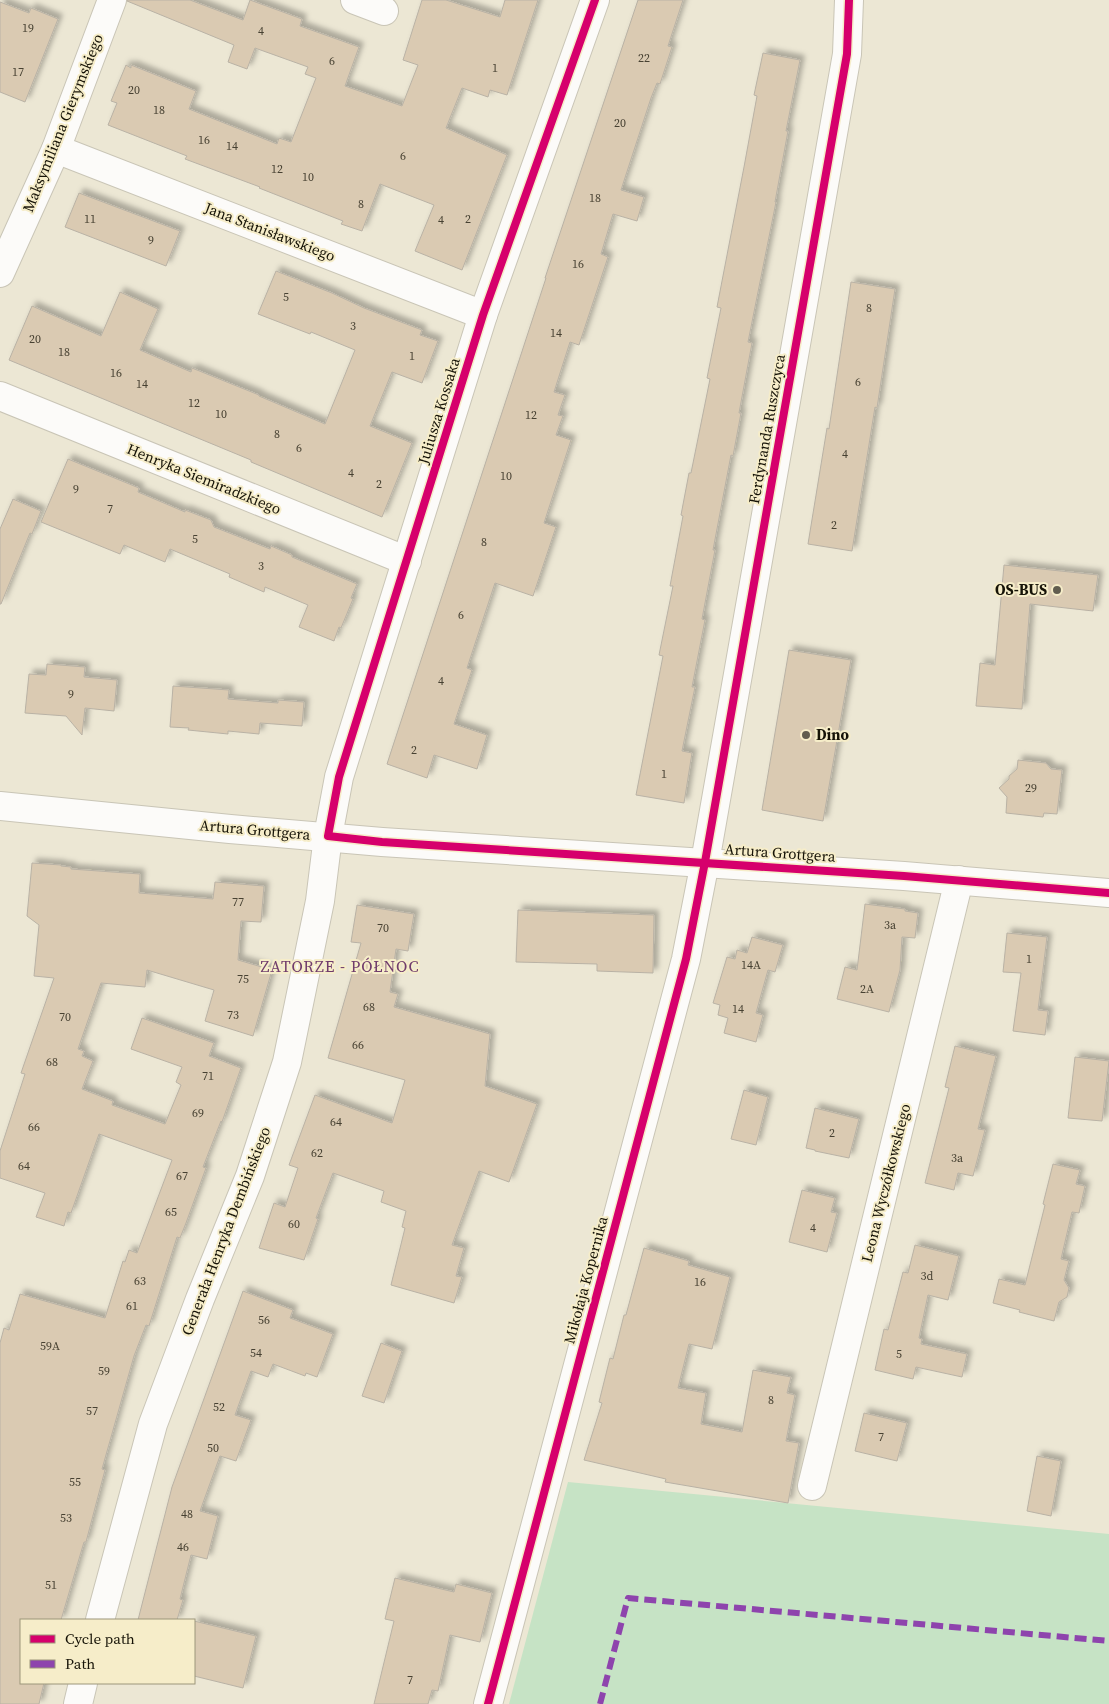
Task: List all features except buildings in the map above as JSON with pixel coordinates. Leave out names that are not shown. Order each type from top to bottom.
[{"type":"street","name":"Maksymiliana Gierymskiego","points":[[0,272],[56,149],[112,0]]},
{"type":"street","points":[[355,0],[384,11]]},
{"type":"street","name":"Juliusza Kossaka","points":[[328,836],[339,777],[483,316],[594,0]]},
{"type":"street","name":"Ferdynanda Ruszczyca","points":[[705,862],[847,54],[849,0]]},
{"type":"street","name":"Jana Stanisławskiego","points":[[56,149],[483,316]]},
{"type":"street","name":"Henryka Siemiradzkiego","points":[[0,396],[407,561]]},
{"type":"street","name":"Artura Grottgera","points":[[0,806],[230,829],[392,842],[959,880],[1109,893]]},
{"type":"street","name":"Generała Henryka Dembińskiego","points":[[100,1619],[153,1424],[200,1299],[250,1176],[287,1062],[320,900],[328,836]]},
{"type":"street","name":"Mikołaja Kopernika","points":[[488,1704],[686,959],[705,862]]},
{"type":"street","name":"Leona Wyczółkowskiego","points":[[812,1486],[959,880]]},
{"type":"street","points":[[78,1704],[83,1684]]},
{"type":"green space","points":[[568,1482],[1109,1534],[1109,1704],[509,1704]]},
{"type":"marked path","points":[[600,1704],[628,1598],[1109,1641]]},
{"type":"cycle path","points":[[595,0],[483,315],[339,777],[328,836],[382,842],[904,876],[1109,893]]},
{"type":"cycle path","points":[[488,1704],[686,959],[705,862],[847,54],[849,0]]},
{"type":"place","name":"OS-BUS","points":[[1057,590]]},
{"type":"place","name":"Dino","points":[[806,735]]},
{"type":"district","name":"ZATORZE - PÓŁNOC","points":[[340,966]]}]
